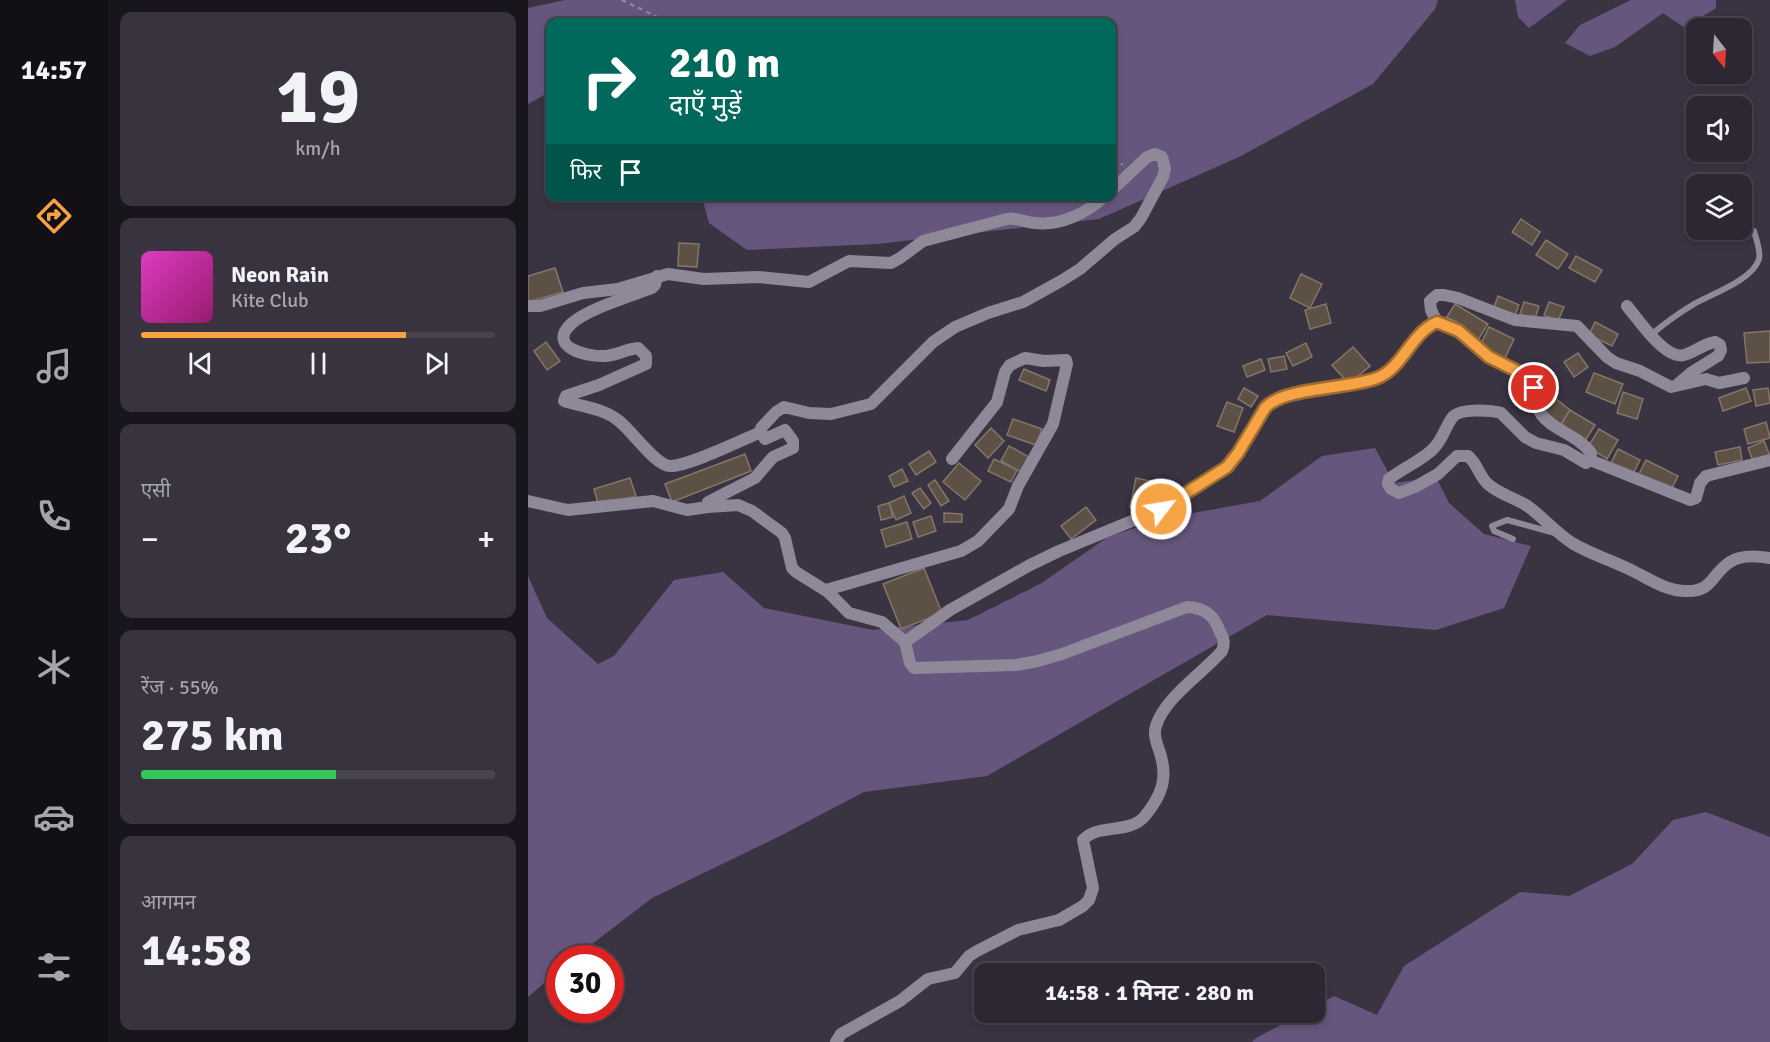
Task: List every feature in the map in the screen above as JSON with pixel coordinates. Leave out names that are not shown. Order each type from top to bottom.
[{"type":"street","points":[[708,507],[708,501],[755,478],[773,457],[794,447],[793,441],[785,430],[765,439],[761,432],[761,428],[776,412],[784,407],[809,413],[831,414],[871,404],[944,333],[981,316],[1023,302],[1080,269],[1114,239],[1139,221],[1166,169],[1162,157],[1155,154],[1147,157],[1116,186]]},
{"type":"street","points":[[528,306],[540,306],[583,293],[618,290],[668,274],[704,279],[732,280],[758,277],[809,282],[852,260],[891,262],[923,241],[1013,218],[1036,224],[1076,216],[1088,211],[1099,201]]},
{"type":"street","points":[[657,276],[652,288],[578,319],[567,330],[564,339],[566,345],[571,349],[591,355],[607,356],[638,348],[646,356],[646,364],[599,385],[566,396],[564,400],[590,407],[613,417],[639,440],[659,463],[670,466],[687,463],[761,432]]},
{"type":"street","points":[[1590,460],[1591,453],[1585,445],[1541,414],[1533,383],[1529,377],[1485,354],[1453,328],[1437,322],[1431,310],[1430,302],[1433,297],[1444,294],[1515,320],[1577,326],[1607,357],[1675,387],[1706,380],[1719,383],[1744,378]]},
{"type":"street","points":[[1627,306],[1663,348],[1678,356],[1711,342],[1717,342],[1720,345],[1721,350],[1718,356],[1692,372],[1675,387]]},
{"type":"street","points":[[905,642],[950,610],[1037,561],[1173,502],[1219,473],[1232,461],[1270,403],[1311,390],[1362,382],[1381,376],[1396,365],[1422,331],[1437,322]]},
{"type":"street","points":[[826,590],[961,550],[978,541],[998,522],[1009,509],[1018,486],[1053,424],[1066,360],[1044,361],[1025,358],[1011,365],[1005,372],[997,402],[952,459]]},
{"type":"street","points":[[1770,460],[1706,476],[1700,483],[1696,498],[1690,500],[1590,460],[1586,463],[1564,450],[1530,440],[1501,413],[1475,411],[1460,412],[1453,416],[1445,434],[1436,446],[1388,481],[1391,489],[1401,492],[1438,474],[1457,456],[1468,456],[1473,460],[1485,482],[1526,505],[1561,535],[1599,558],[1634,571],[1658,585],[1682,591],[1699,590],[1708,586],[1726,564],[1737,559],[1770,558]]},
{"type":"street","points":[[528,501],[568,510],[653,501],[687,510],[738,506],[752,512],[784,536],[794,570],[826,590],[849,613],[882,622],[905,642],[910,663],[914,668],[1016,665],[1062,654],[1186,607],[1203,610],[1216,620],[1224,642],[1222,651],[1172,701],[1158,722],[1155,735],[1164,768],[1164,784],[1149,810],[1137,824],[1090,834],[1083,840],[1083,850],[1094,888],[1089,900],[1067,916],[1018,930],[972,954],[956,973],[924,982],[900,1001],[841,1034],[836,1042]]},
{"type":"lane","points":[[1652,334],[1695,303],[1730,287],[1757,263],[1759,256],[1754,231]]},
{"type":"lane","points":[[1513,539],[1494,531],[1492,526],[1507,520],[1561,535]]},
{"type":"path","points":[[622,0],[660,18]]},
{"type":"shaded area","points":[[565,0],[1438,0],[1435,9],[1373,84],[1239,157],[1099,219],[877,244],[747,250],[709,223],[703,201],[1116,201],[1116,18],[546,18],[546,94],[528,104],[528,8]]},
{"type":"shaded area","points":[[1515,0],[1567,0],[1529,28],[1518,17]]},
{"type":"shaded area","points":[[1631,0],[1716,0],[1716,8],[1700,18],[1686,18],[1685,28],[1663,13],[1615,47],[1590,56],[1565,43],[1580,25]]},
{"type":"shaded area","points":[[1375,448],[1394,483],[1436,477],[1449,503],[1484,534],[1531,546],[1504,608],[1436,630],[1267,615],[987,776],[864,792],[652,898],[591,945],[546,945],[546,981],[528,997],[528,576],[547,618],[598,664],[614,656],[674,580],[723,572],[764,608],[873,630],[968,620],[1040,584],[1108,537],[1165,518],[1260,501],[1322,456]]},
{"type":"shaded area","points":[[1706,812],[1770,837],[1770,1042],[1252,1042],[1284,1023],[1325,1023],[1325,1001],[1334,996],[1377,1015],[1404,966],[1520,892],[1569,896],[1632,864],[1673,820]]},
{"type":"building","points":[[1521,219],[1540,232],[1532,245],[1512,232]]},
{"type":"building","points":[[1546,240],[1568,254],[1558,269],[1536,255]]},
{"type":"building","points":[[679,243],[699,244],[697,267],[678,266]]},
{"type":"building","points":[[1576,256],[1602,270],[1595,282],[1569,268]]},
{"type":"building","points":[[555,268],[563,292],[528,302],[528,276]]},
{"type":"building","points":[[1301,274],[1322,284],[1310,308],[1290,298]]},
{"type":"building","points":[[1498,296],[1519,305],[1514,318],[1493,310]]},
{"type":"building","points":[[1524,302],[1539,306],[1535,319],[1520,314]]},
{"type":"building","points":[[1549,302],[1564,307],[1558,321],[1544,315]]},
{"type":"building","points":[[1326,304],[1331,323],[1310,329],[1305,310]]},
{"type":"building","points":[[1455,304],[1488,324],[1478,340],[1445,320]]},
{"type":"building","points":[[1595,322],[1618,334],[1612,346],[1589,335]]},
{"type":"building","points":[[1489,327],[1514,339],[1505,358],[1480,346]]},
{"type":"building","points":[[1770,331],[1770,362],[1747,363],[1744,333]]},
{"type":"building","points":[[546,342],[560,361],[547,370],[534,351]]},
{"type":"building","points":[[1306,343],[1312,357],[1293,366],[1286,353]]},
{"type":"building","points":[[1353,347],[1370,366],[1349,384],[1332,365]]},
{"type":"building","points":[[1578,353],[1588,367],[1574,377],[1564,362]]},
{"type":"building","points":[[1284,356],[1287,369],[1271,372],[1268,359]]},
{"type":"building","points":[[1261,359],[1265,370],[1247,377],[1243,366]]},
{"type":"building","points":[[1024,369],[1050,380],[1046,391],[1019,380]]},
{"type":"building","points":[[1594,373],[1623,384],[1615,404],[1586,392]]},
{"type":"building","points":[[1244,388],[1258,396],[1251,407],[1238,399]]},
{"type":"building","points":[[1746,388],[1751,401],[1723,411],[1719,398]]},
{"type":"building","points":[[1768,388],[1770,403],[1756,406],[1753,390]]},
{"type":"building","points":[[1623,392],[1643,399],[1637,419],[1617,413]]},
{"type":"building","points":[[1551,395],[1570,410],[1560,426],[1539,408]]},
{"type":"building","points":[[1227,402],[1243,408],[1234,432],[1217,426]]},
{"type":"building","points":[[1570,410],[1595,425],[1585,441],[1560,426]]},
{"type":"building","points":[[1013,419],[1042,429],[1036,445],[1007,435]]},
{"type":"building","points":[[1766,422],[1770,438],[1748,444],[1744,429]]},
{"type":"building","points":[[991,428],[1004,441],[988,458],[975,445]]},
{"type":"building","points":[[1599,429],[1618,440],[1607,459],[1588,447]]},
{"type":"building","points":[[1764,441],[1770,456],[1754,463],[1748,448]]},
{"type":"building","points":[[1009,446],[1029,457],[1021,472],[1001,461]]},
{"type":"building","points":[[1740,447],[1742,460],[1718,465],[1715,452]]},
{"type":"building","points":[[1618,449],[1640,460],[1632,476],[1610,465]]},
{"type":"building","points":[[929,451],[936,462],[916,475],[909,464]]},
{"type":"building","points":[[745,454],[751,471],[672,502],[665,484]]},
{"type":"building","points":[[994,459],[1017,470],[1011,482],[988,471]]},
{"type":"building","points":[[1646,460],[1678,476],[1670,492],[1638,476]]},
{"type":"building","points":[[959,463],[981,481],[965,500],[943,482]]},
{"type":"building","points":[[902,469],[908,481],[894,487],[889,476]]},
{"type":"building","points":[[630,478],[636,496],[599,507],[594,489]]},
{"type":"building","points":[[1136,478],[1160,483],[1154,512],[1130,507]]},
{"type":"building","points":[[935,480],[949,501],[941,506],[928,485]]},
{"type":"building","points":[[920,488],[931,503],[924,509],[912,493]]},
{"type":"building","points":[[904,496],[911,513],[896,520],[889,503]]},
{"type":"building","points":[[889,503],[893,517],[881,520],[878,506]]},
{"type":"building","points":[[1086,507],[1096,520],[1071,539],[1061,526]]},
{"type":"building","points":[[944,513],[962,514],[962,522],[944,522]]},
{"type":"building","points":[[931,516],[936,531],[918,537],[913,522]]},
{"type":"building","points":[[907,522],[912,539],[886,547],[881,530]]},
{"type":"building","points":[[924,568],[942,613],[901,629],[883,584]]},
{"type":"route","points":[[1161,509],[1227,467],[1265,408],[1274,400],[1381,376],[1396,365],[1422,331],[1437,322],[1459,331],[1489,357],[1529,377],[1534,388]]}]
